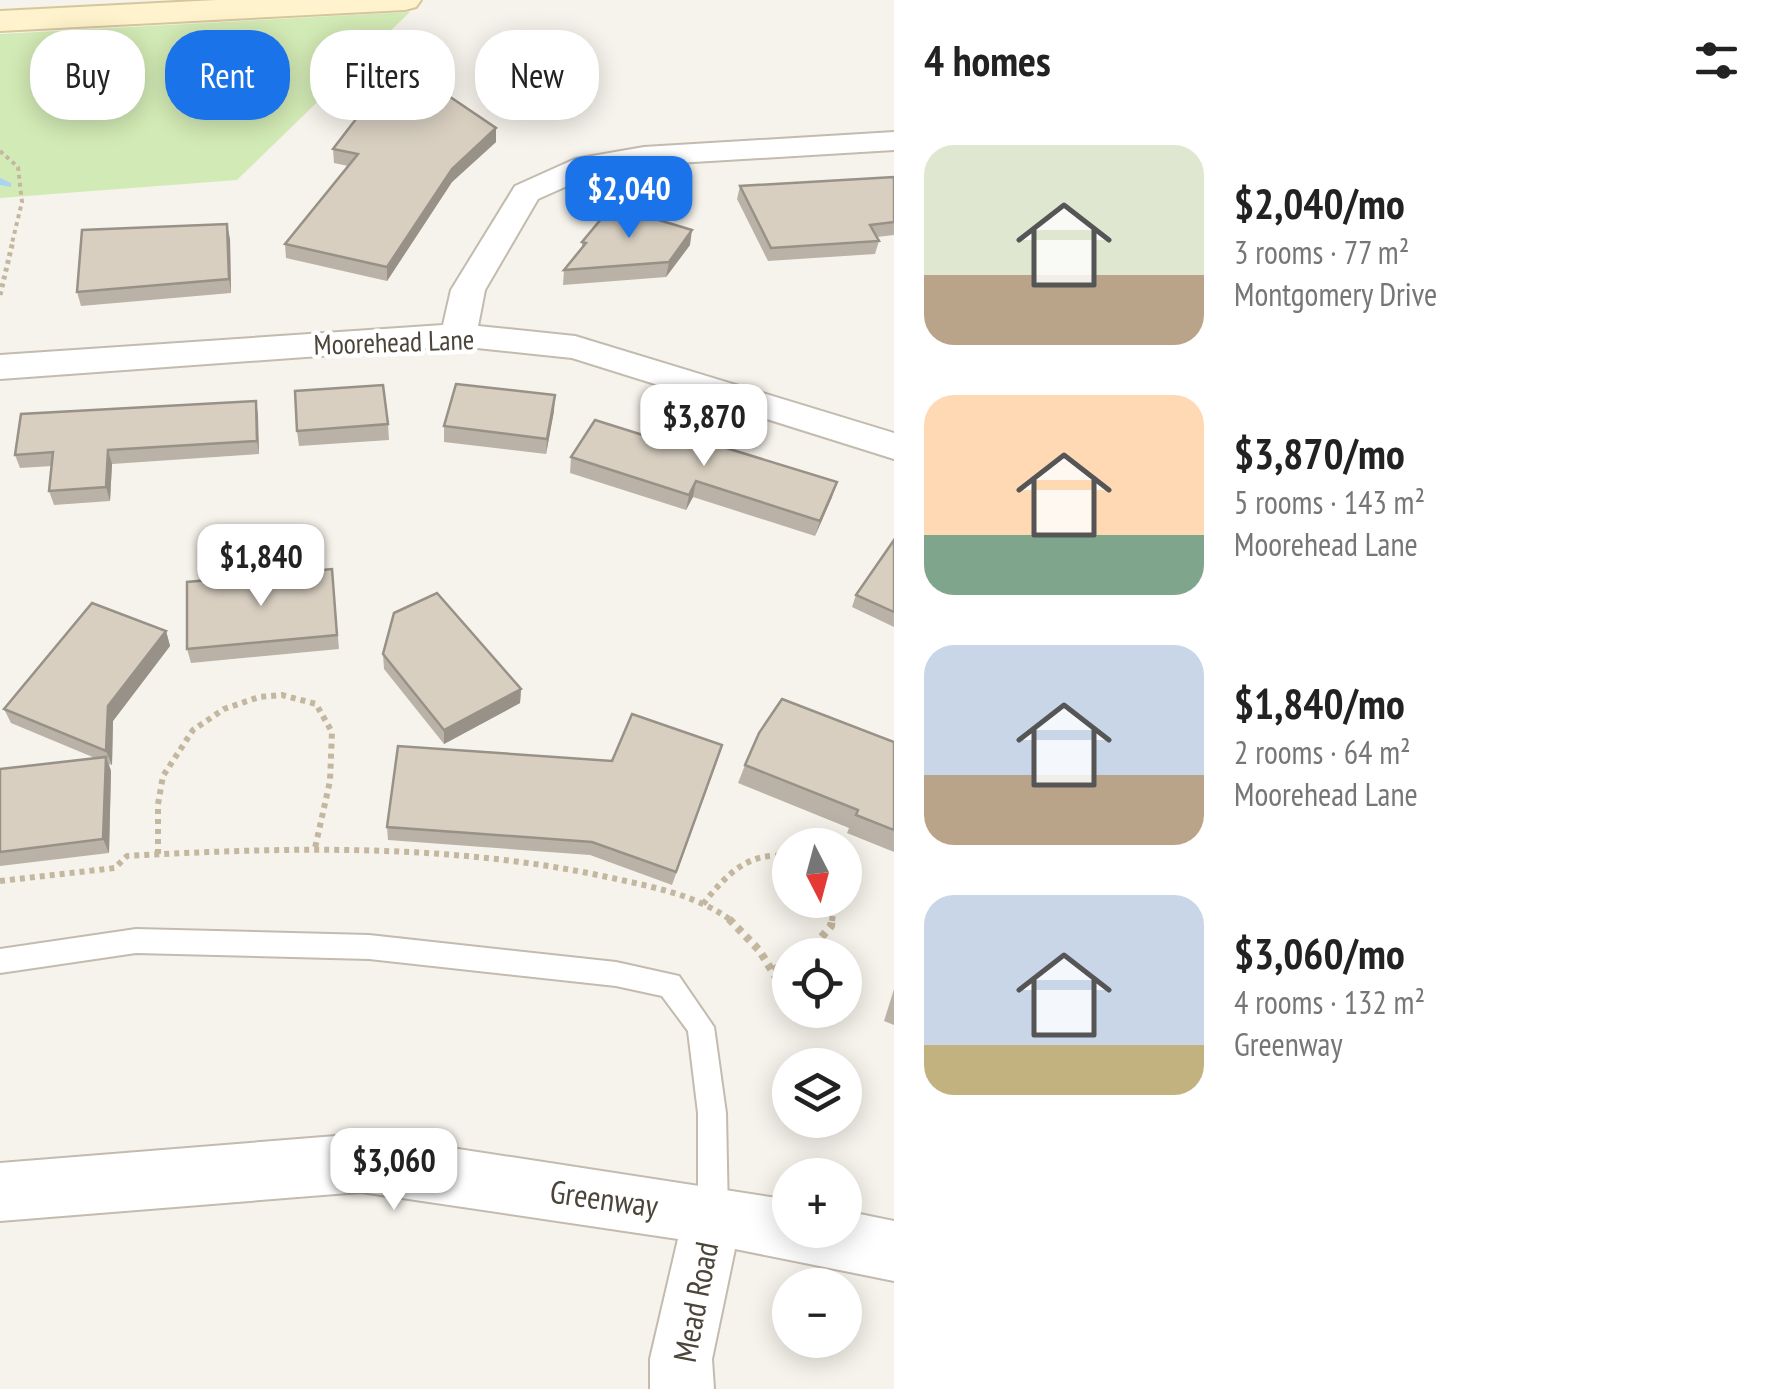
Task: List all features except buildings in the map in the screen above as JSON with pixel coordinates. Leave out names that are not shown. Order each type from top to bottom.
[{"type":"street","points":[[0,21],[168,6],[405,0]]},
{"type":"street","points":[[458,334],[468,290],[526,194],[586,166],[644,156],[894,141]]},
{"type":"street","name":"Moorehead Lane","points":[[0,367],[458,334],[576,347],[894,446]]},
{"type":"street","name":"Greenway","points":[[0,1192],[361,1163],[713,1214],[772,1226]]},
{"type":"street","name":"Mead Road","points":[[682,1389],[681,1359],[713,1214]]},
{"type":"street","name":"Greenway","points":[[862,1244],[894,1250]]},
{"type":"lane","points":[[0,961],[136,941],[369,947],[616,974],[670,985],[702,1028],[712,1112],[713,1214]]},
{"type":"path","points":[[0,151],[18,167],[22,202],[0,296]]},
{"type":"path","points":[[158,854],[161,779],[178,742],[208,718],[239,702],[279,695],[316,704],[332,732],[330,782],[315,848]]},
{"type":"path","points":[[0,881],[115,868],[127,856],[315,848],[579,868],[686,896],[719,911],[762,950],[772,967]]},
{"type":"path","points":[[703,904],[728,873],[752,856],[772,854]]},
{"type":"green space","points":[[410,12],[391,30],[310,30],[310,109],[237,180],[0,198],[0,34],[30,32],[30,120],[145,120],[145,30],[75,30]]},
{"type":"waterway","points":[[0,181],[7,185]]}]
